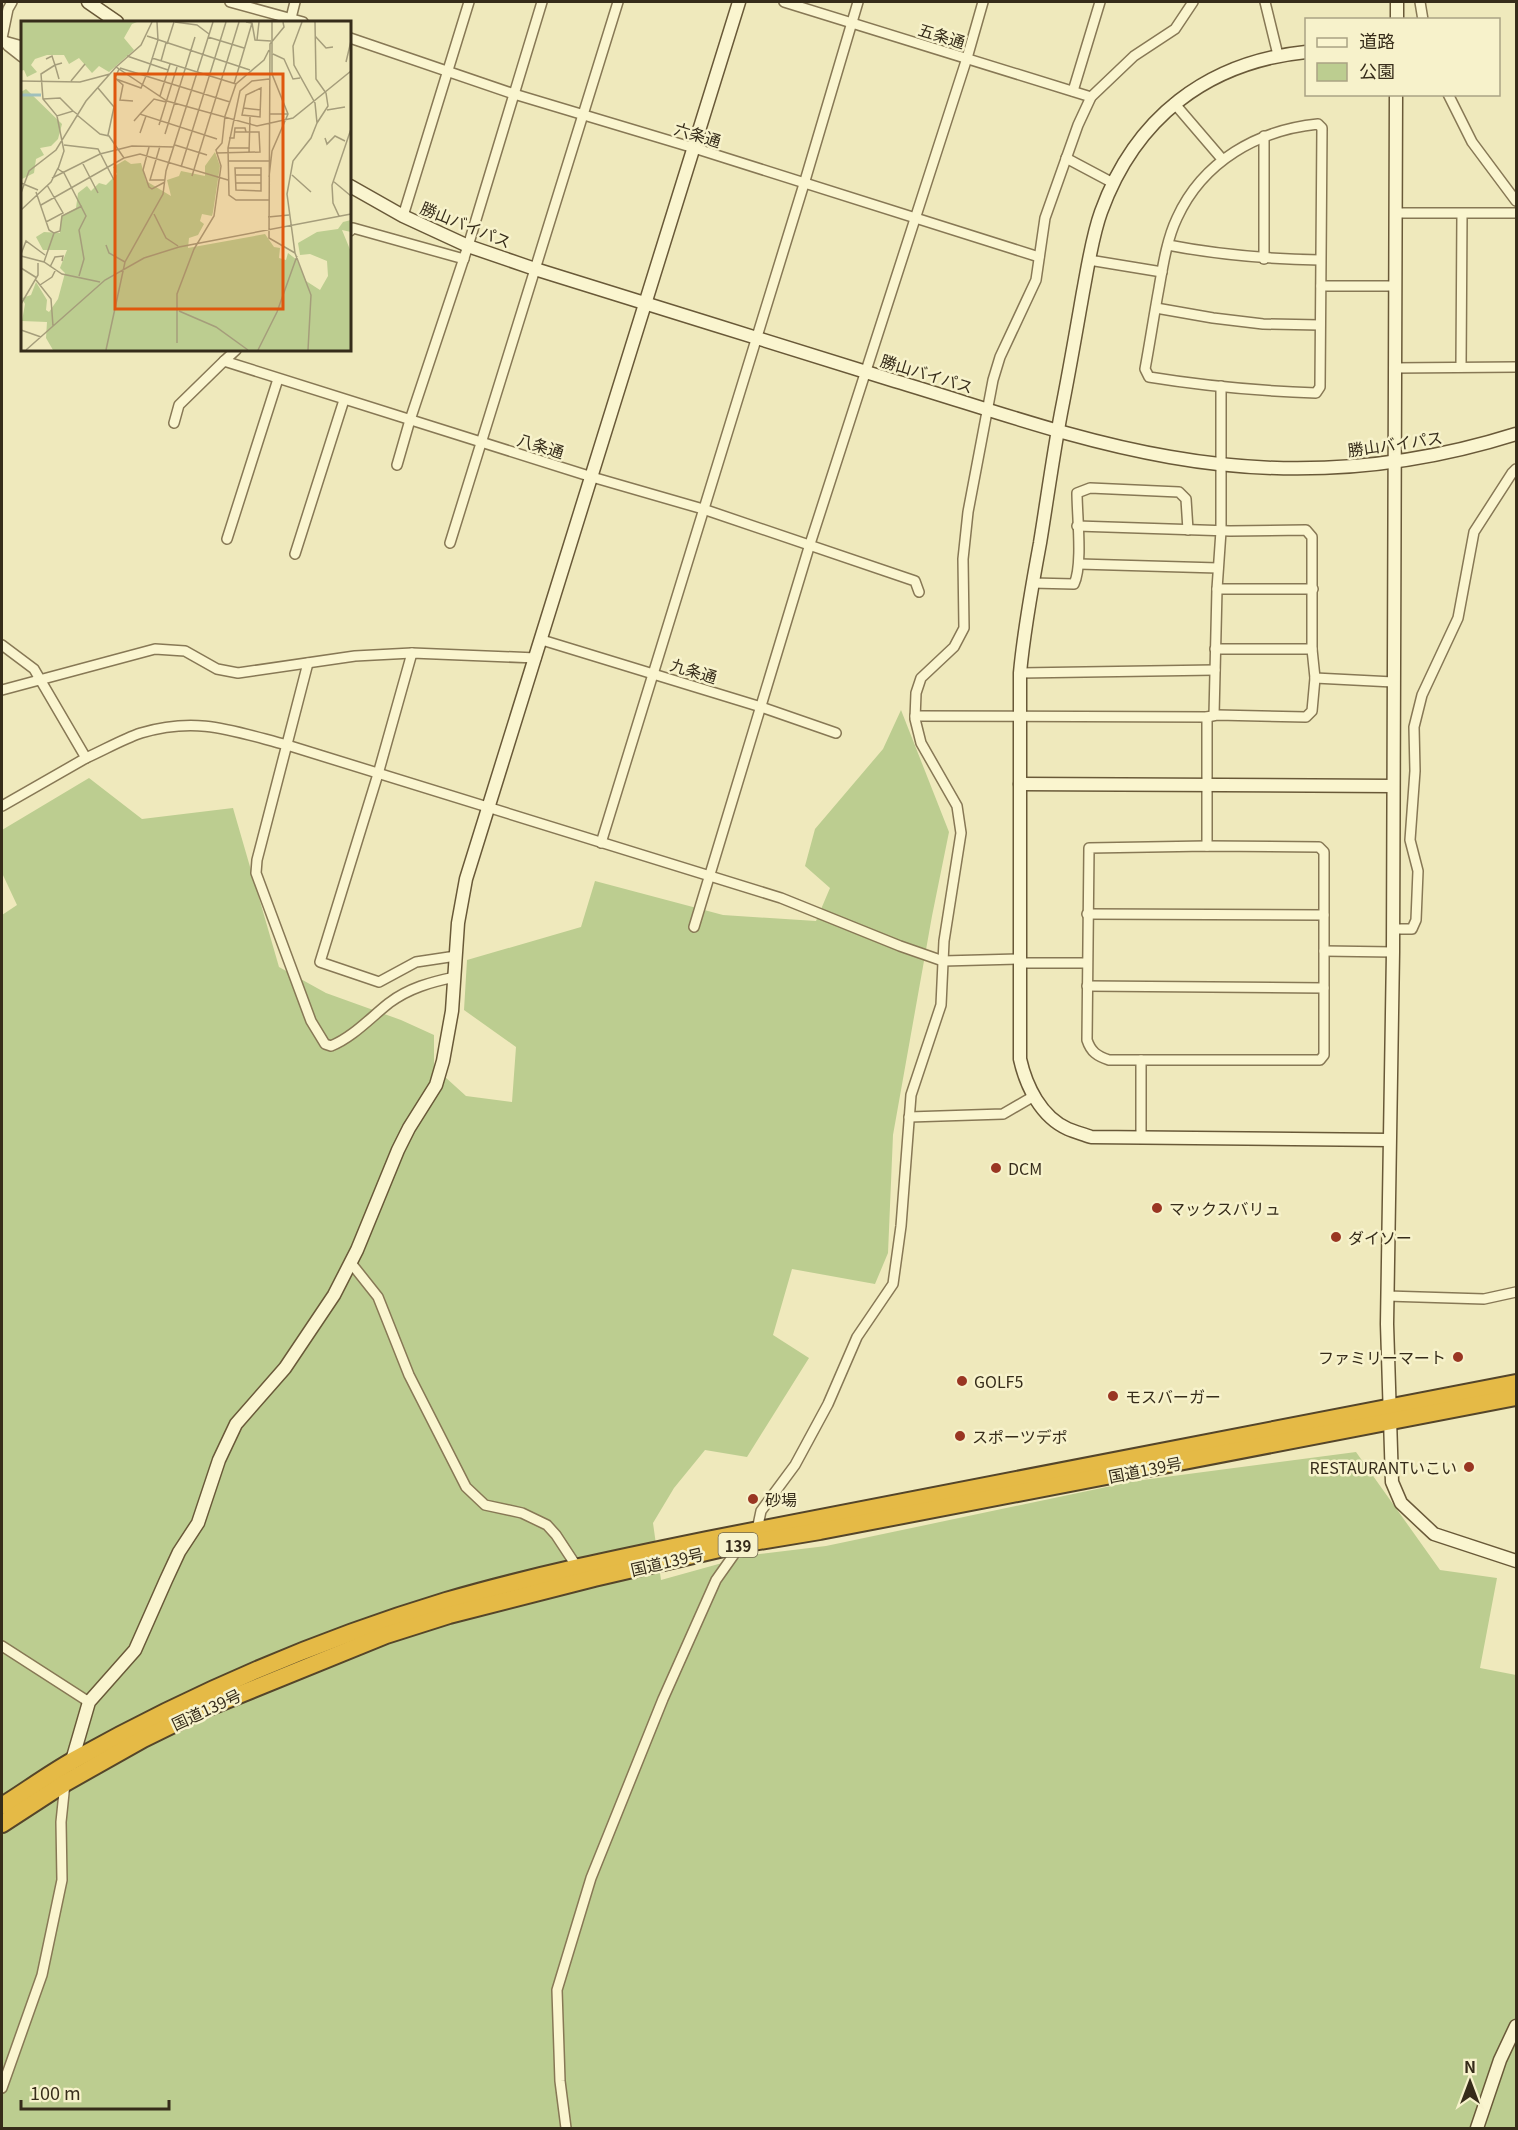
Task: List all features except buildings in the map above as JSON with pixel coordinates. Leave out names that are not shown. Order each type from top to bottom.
[{"type":"highway","name":"国道139号","points":[[2,1824],[65,1783],[143,1739],[204,1709],[386,1635],[514,1598],[741,1544],[832,1529],[1390,1414],[1516,1383]]},
{"type":"highway","name":"国道139号","points":[[2,1806],[72,1761],[136,1726],[199,1696],[263,1667],[444,1602],[577,1567],[757,1530],[1390,1414],[1516,1397]]},
{"type":"street","points":[[12,2],[8,9],[2,38],[21,56]]},
{"type":"street","points":[[88,2],[116,21]]},
{"type":"street","points":[[230,2],[285,20],[295,2]]},
{"type":"street","points":[[403,216],[469,2]]},
{"type":"street","points":[[397,465],[464,259],[542,2]]},
{"type":"street","points":[[450,543],[618,2]]},
{"type":"street","points":[[2,2088],[42,1975],[49,1944],[62,1880],[61,1822],[65,1783],[89,1702],[135,1650],[170,1570],[198,1523],[219,1460],[236,1424],[285,1368],[334,1295],[351,1263],[398,1150],[436,1085],[449,1028],[458,923],[466,879],[739,2]]},
{"type":"street","name":"五条通","points":[[783,2],[1091,97]]},
{"type":"street","points":[[601,843],[858,2]]},
{"type":"street","points":[[694,927],[810,544],[983,2]]},
{"type":"street","points":[[1072,91],[1100,2]]},
{"type":"street","points":[[566,2128],[560,2081],[557,1990],[591,1878],[663,1699],[716,1580],[741,1544],[757,1530],[761,1511],[795,1465],[828,1404],[857,1337],[893,1284],[902,1226],[911,1095],[941,1005],[944,941],[961,833],[957,806],[921,743],[915,716],[916,693],[921,678],[954,647],[964,628],[963,559],[968,512],[993,380],[1000,357],[1036,280],[1045,218],[1078,124],[1091,97],[1134,56],[1175,29],[1193,2]]},
{"type":"street","points":[[1265,2],[1278,55]]},
{"type":"street","points":[[1396,18],[1397,2]]},
{"type":"street","points":[[1420,2],[1423,18]]},
{"type":"street","name":"六条通","points":[[351,38],[514,94],[694,148],[1039,257]]},
{"type":"street","points":[[4,41],[21,46]]},
{"type":"street","points":[[1305,52],[1278,55],[1244,65],[1211,78],[1174,103],[1154,123],[1130,153],[1113,183],[1100,214],[1089,260],[1058,431],[1024,632],[1020,673],[1020,1059],[1024,1077],[1034,1096],[1051,1117],[1066,1129],[1091,1137],[1389,1140]]},
{"type":"street","points":[[1396,96],[1393,952],[1387,1296],[1392,1482],[1401,1503],[1434,1534],[1516,1561]]},
{"type":"street","points":[[1449,96],[1472,142],[1516,201]]},
{"type":"street","points":[[1174,103],[1222,159]]},
{"type":"street","points":[[1318,124],[1322,128],[1320,387],[1316,393],[1270,392],[1149,377],[1145,369],[1162,272],[1176,218],[1190,196],[1222,159],[1264,136],[1294,126],[1318,124]]},
{"type":"street","points":[[1263,259],[1264,136]]},
{"type":"street","points":[[1066,158],[1113,183]]},
{"type":"street","name":"勝山バイパス","points":[[351,187],[403,216],[468,246],[535,269],[1058,431],[1168,457],[1221,465],[1340,468],[1395,463],[1434,456],[1516,434]]},
{"type":"street","points":[[1395,213],[1516,213]]},
{"type":"street","points":[[1461,367],[1462,214]]},
{"type":"street","points":[[351,230],[353,228],[464,259]]},
{"type":"street","points":[[1168,245],[1216,254],[1263,259],[1320,260]]},
{"type":"street","points":[[1089,260],[1162,272]]},
{"type":"street","points":[[1321,286],[1395,286]]},
{"type":"street","points":[[1156,308],[1213,318],[1320,325]]},
{"type":"street","points":[[174,423],[179,405],[235,351]]},
{"type":"street","name":"八条通","points":[[224,361],[810,544],[915,581],[919,592]]},
{"type":"street","points":[[1394,368],[1516,367]]},
{"type":"street","points":[[227,539],[278,379]]},
{"type":"street","points":[[1207,846],[1207,784],[1221,531],[1221,387]]},
{"type":"street","points":[[295,554],[344,400]]},
{"type":"street","points":[[1393,930],[1412,929],[1416,920],[1419,871],[1410,840],[1415,771],[1414,727],[1422,695],[1458,618],[1474,532],[1516,469]]},
{"type":"street","points":[[1032,583],[1074,584],[1079,564],[1077,493],[1090,488],[1179,492],[1186,499],[1188,530]]},
{"type":"street","points":[[915,716],[1306,717],[1312,711],[1315,678],[1312,650],[1312,537],[1306,530],[1221,531],[1077,526]]},
{"type":"street","points":[[1079,564],[1218,568]]},
{"type":"street","points":[[1217,589],[1313,589]]},
{"type":"street","name":"九条通","points":[[542,640],[761,706],[836,733]]},
{"type":"street","points":[[2,645],[34,669],[86,758]]},
{"type":"street","points":[[2,690],[155,650],[185,651],[217,669],[238,673],[355,656],[412,653],[536,658]]},
{"type":"street","points":[[1215,650],[1312,650]]},
{"type":"street","points":[[412,653],[378,774],[320,962],[379,982],[416,962],[456,956]]},
{"type":"street","points":[[309,663],[256,860],[256,873],[311,1021],[325,1044],[332,1046],[408,991],[430,982],[454,977]]},
{"type":"street","points":[[1020,673],[1215,670]]},
{"type":"street","points":[[1315,678],[1393,682]]},
{"type":"street","points":[[2,806],[86,758],[139,734],[170,726],[194,724],[222,727],[287,745],[781,898],[943,961],[1087,963]]},
{"type":"street","points":[[1020,784],[1393,786]]},
{"type":"street","points":[[1319,847],[1324,852],[1324,1055],[1320,1060],[1109,1060],[1099,1057],[1091,1050],[1087,1040],[1087,914],[1089,848],[1319,847]]},
{"type":"street","points":[[1087,914],[1324,915]]},
{"type":"street","points":[[1324,951],[1393,952]]},
{"type":"street","points":[[1087,986],[1324,988]]},
{"type":"street","points":[[1141,1060],[1141,1138]]},
{"type":"street","points":[[909,1117],[1003,1114],[1034,1096]]},
{"type":"street","points":[[351,1263],[378,1297],[409,1375],[466,1486],[485,1505],[522,1513],[547,1525],[577,1567]]},
{"type":"street","points":[[1387,1296],[1484,1299],[1516,1292]]},
{"type":"street","points":[[2,1646],[89,1702]]},
{"type":"street","points":[[1477,2128],[1500,2060],[1516,2026]]},
{"type":"green space","points":[[901,710],[949,832],[893,1135],[888,1253],[875,1284],[792,1269],[773,1335],[809,1358],[747,1457],[705,1450],[674,1488],[653,1523],[661,1580],[751,1555],[826,1546],[1135,1481],[1356,1452],[1440,1570],[1497,1578],[1480,1668],[1516,1675],[1516,2128],[2,2128],[2,915],[17,905],[2,873],[2,830],[89,778],[142,819],[233,808],[279,967],[326,993],[401,1020],[434,1035],[434,1067],[466,1096],[512,1102],[516,1047],[464,1010],[467,960],[581,927],[595,881],[723,915],[816,921],[830,888],[805,866],[815,829],[883,749]]},
{"type":"place","name":"DCM","points":[[996,1168]]},
{"type":"place","name":"マックスバリュ","points":[[1157,1208]]},
{"type":"place","name":"ダイソー","points":[[1336,1237]]},
{"type":"place","name":"ファミリーマート","points":[[1458,1357]]},
{"type":"place","name":"GOLF5","points":[[962,1381]]},
{"type":"place","name":"モスバーガー","points":[[1113,1396]]},
{"type":"place","name":"スポーツデポ","points":[[960,1436]]},
{"type":"place","name":"RESTAURANTいこい","points":[[1469,1467]]},
{"type":"place","name":"砂場","points":[[753,1499]]}]
